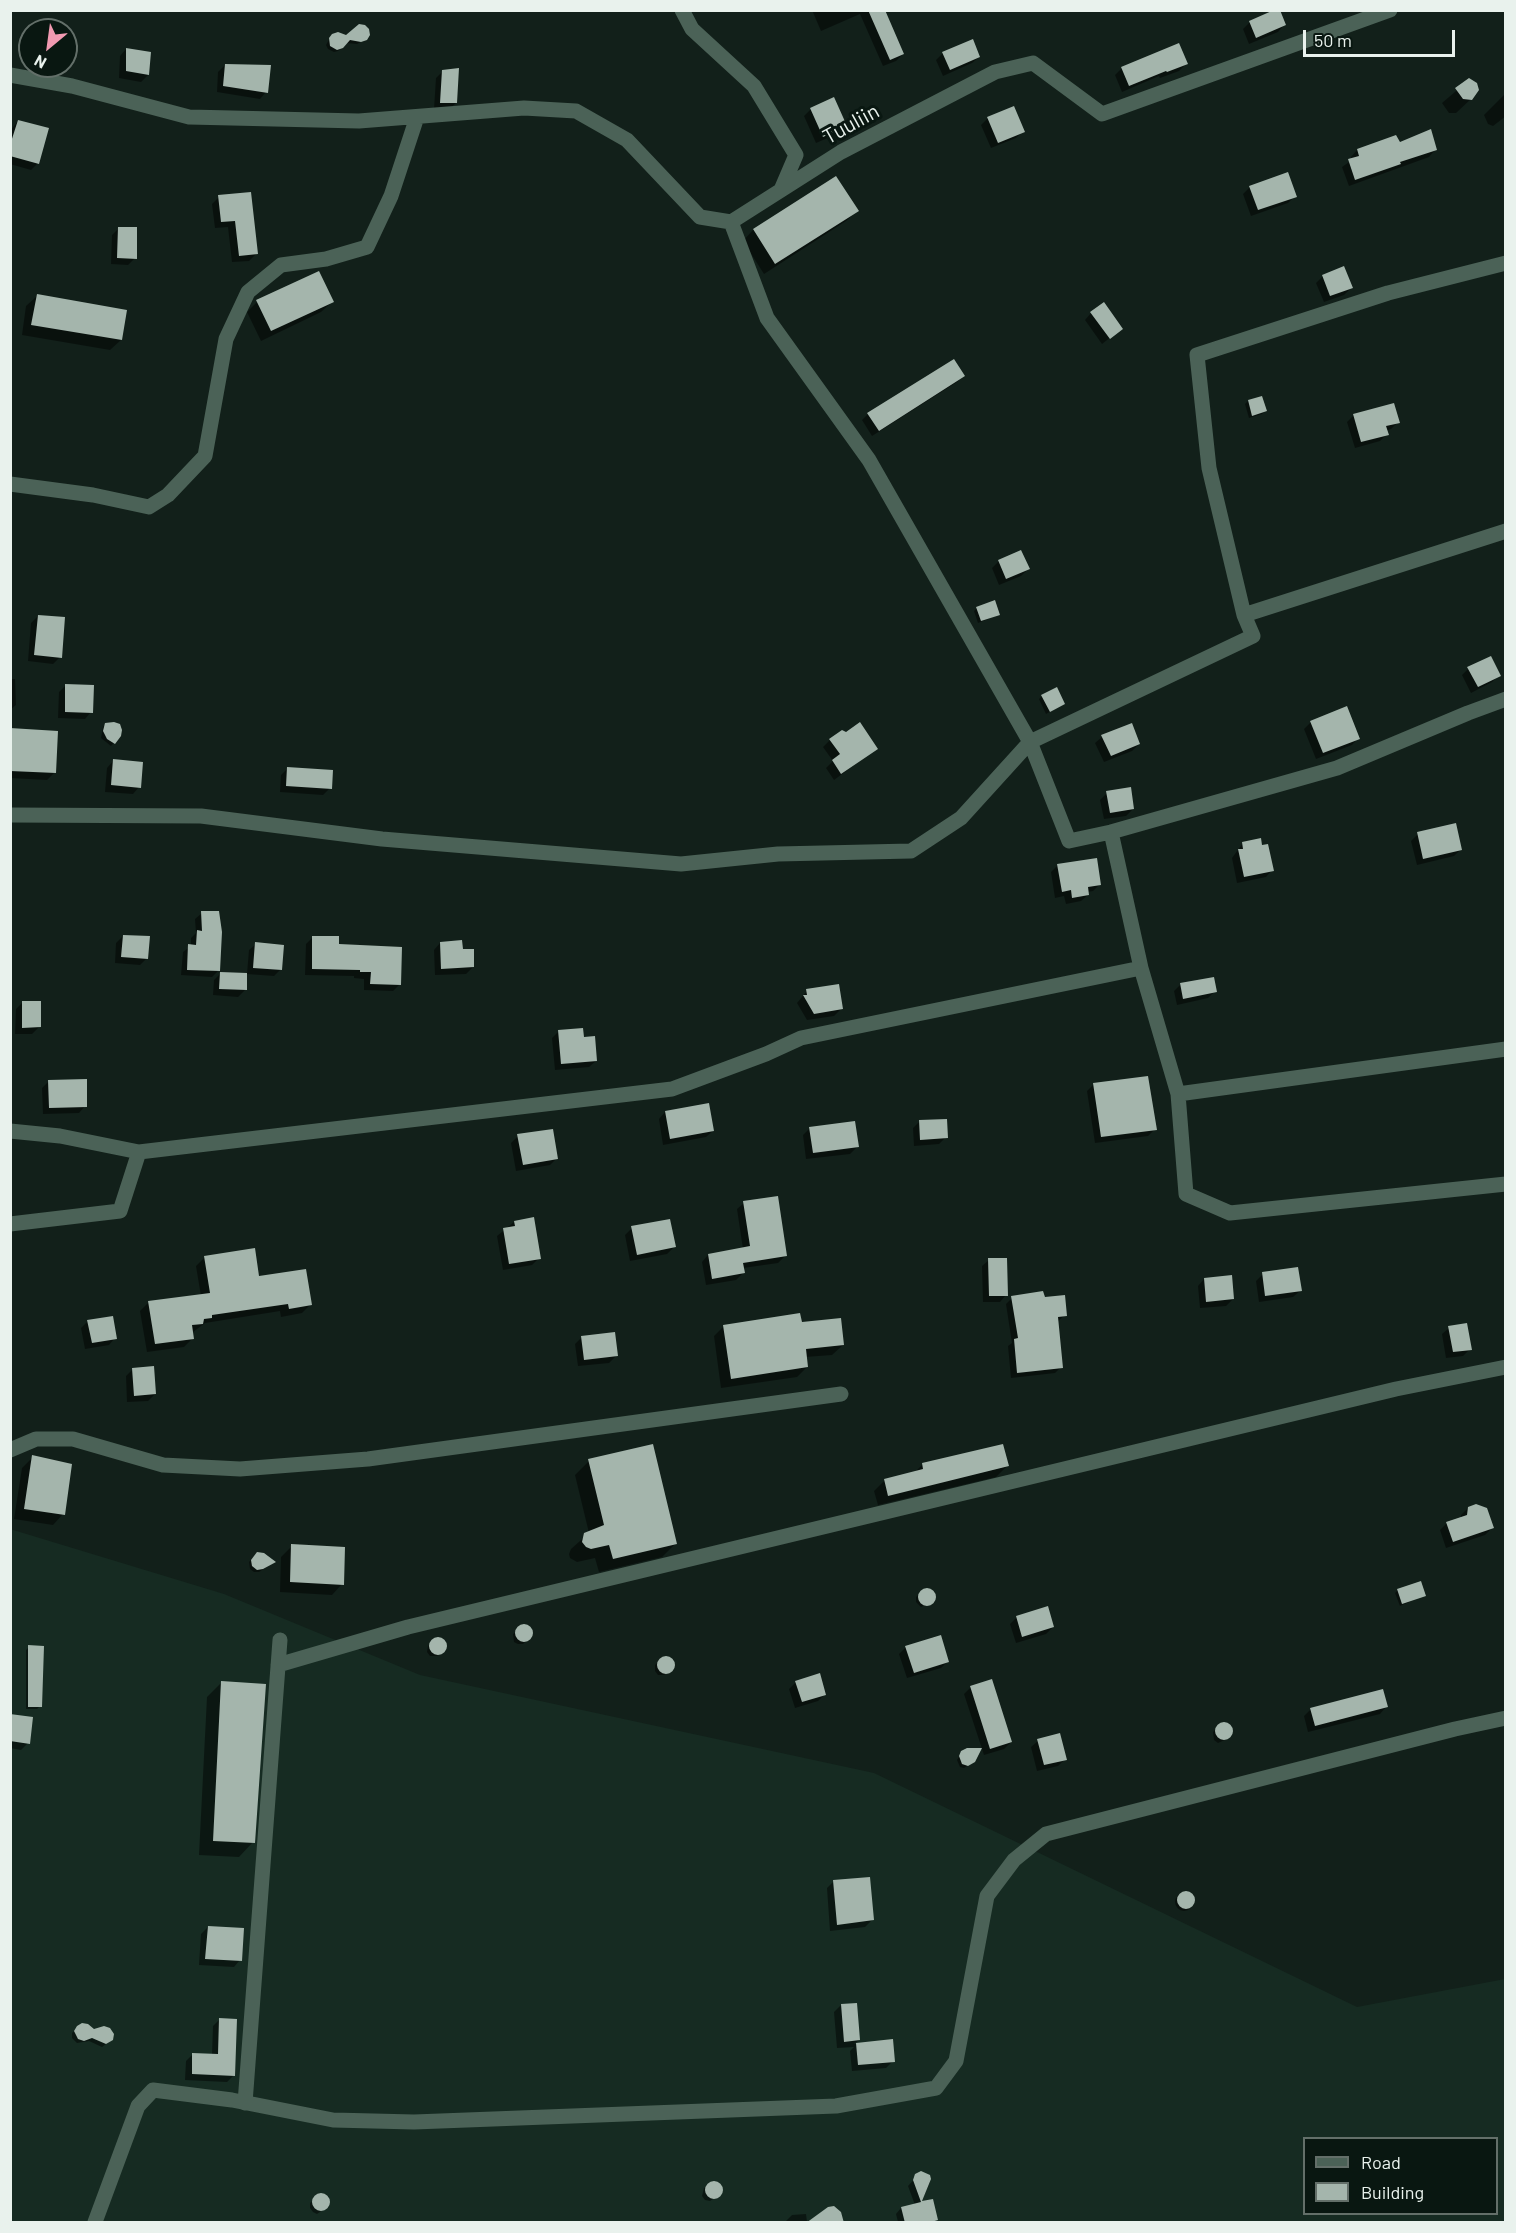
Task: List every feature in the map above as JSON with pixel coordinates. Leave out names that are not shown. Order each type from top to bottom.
[{"type":"street","points":[[682,10],[692,29],[754,86],[796,154],[781,190]]},
{"type":"street","name":"Tuuliin","points":[[731,222],[841,152],[995,72],[1033,63],[1102,114],[1390,10]]},
{"type":"street","points":[[10,75],[72,86],[189,117],[359,121],[524,108],[576,111],[627,140],[700,218],[731,222],[767,318],[869,460],[1030,742],[1069,841],[1111,832],[1337,768],[1506,699]]},
{"type":"street","points":[[10,484],[93,495],[149,507],[168,495],[205,456],[226,339],[248,292],[280,265],[326,259],[367,247],[391,196],[417,117]]},
{"type":"street","points":[[10,814],[201,816],[382,838],[681,864],[778,854],[911,851],[961,818],[1030,742],[1253,636],[1244,615],[1209,468],[1197,355],[1388,293],[1506,263]]},
{"type":"street","points":[[1244,615],[1506,531]]},
{"type":"street","points":[[1111,832],[1141,968],[1178,1094],[1186,1194],[1230,1213],[1506,1184]]},
{"type":"street","points":[[10,1131],[60,1136],[139,1152],[672,1089],[766,1054],[801,1038],[1141,968]]},
{"type":"street","points":[[1178,1094],[1506,1049]]},
{"type":"street","points":[[10,1224],[120,1210],[139,1152]]},
{"type":"street","points":[[278,1665],[408,1627],[593,1581],[1396,1389],[1506,1367]]},
{"type":"street","points":[[10,1450],[36,1439],[73,1439],[163,1465],[240,1469],[368,1459],[841,1394]]},
{"type":"street","points":[[245,2103],[280,1640]]},
{"type":"street","points":[[95,2223],[138,2106],[153,2090],[245,2103],[333,2120],[414,2122],[836,2106],[936,2088],[956,2061],[987,1896],[1014,1860],[1046,1834],[1455,1729],[1506,1718]]},
{"type":"shaded area","points":[[10,1529],[224,1594],[420,1675],[874,1773],[1357,2007],[1505,1979],[1505,2222],[11,2222]]},
{"type":"building","points":[[868,10],[885,10],[904,54],[890,60]]},
{"type":"building","points":[[1274,10],[1280,10],[1286,25],[1256,38],[1249,21]]},
{"type":"building","points":[[359,24],[369,29],[370,35],[367,40],[361,42],[350,40],[343,48],[337,50],[330,46],[329,38],[332,34],[338,32],[346,35]]},
{"type":"building","points":[[973,39],[980,57],[950,70],[942,52]]},
{"type":"building","points":[[1179,43],[1188,64],[1129,86],[1121,67]]},
{"type":"building","points":[[126,48],[151,52],[149,75],[126,71]]},
{"type":"building","points":[[225,64],[271,65],[268,93],[223,86]]},
{"type":"building","points":[[459,68],[457,103],[440,103],[442,70]]},
{"type":"building","points":[[1469,78],[1477,83],[1479,90],[1472,100],[1463,99],[1455,88]]},
{"type":"building","points":[[834,97],[847,126],[823,137],[810,108]]},
{"type":"building","points":[[1014,106],[1025,132],[998,143],[987,117]]},
{"type":"building","points":[[18,120],[49,128],[39,164],[10,156],[10,145]]},
{"type":"building","points":[[1431,129],[1437,150],[1355,180],[1348,159],[1359,156],[1357,149],[1396,135],[1400,142]]},
{"type":"building","points":[[1288,172],[1297,197],[1258,210],[1249,186]]},
{"type":"building","points":[[836,176],[859,211],[775,264],[753,229]]},
{"type":"building","points":[[251,192],[258,254],[239,256],[235,221],[221,222],[218,195]]},
{"type":"building","points":[[118,227],[137,227],[137,259],[117,258]]},
{"type":"building","points":[[1344,266],[1353,288],[1330,296],[1322,275]]},
{"type":"building","points":[[319,271],[334,302],[271,331],[256,300]]},
{"type":"building","points":[[37,294],[127,310],[122,340],[31,325]]},
{"type":"building","points":[[1104,302],[1123,329],[1110,339],[1090,312]]},
{"type":"building","points":[[954,359],[965,376],[879,431],[867,413]]},
{"type":"building","points":[[1262,396],[1267,411],[1252,416],[1248,400]]},
{"type":"building","points":[[1394,403],[1400,423],[1386,426],[1389,435],[1361,442],[1353,414]]},
{"type":"building","points":[[1021,550],[1030,569],[1006,579],[998,560]]},
{"type":"building","points":[[995,600],[1000,615],[981,621],[976,607]]},
{"type":"building","points":[[38,615],[65,617],[62,658],[34,655]]},
{"type":"building","points":[[1491,656],[1501,676],[1478,687],[1467,667]]},
{"type":"building","points":[[65,684],[94,685],[93,713],[65,712]]},
{"type":"building","points":[[1057,687],[1065,704],[1050,712],[1041,695]]},
{"type":"building","points":[[1347,706],[1360,739],[1323,753],[1310,721]]},
{"type":"building","points":[[860,722],[878,749],[841,774],[832,760],[840,754],[829,739],[842,730],[846,732]]},
{"type":"building","points":[[105,723],[120,724],[122,730],[115,744],[107,739],[103,731]]},
{"type":"building","points":[[1132,723],[1140,744],[1111,756],[1101,735]]},
{"type":"building","points":[[10,728],[58,731],[56,773],[10,771]]},
{"type":"building","points":[[113,759],[143,762],[141,788],[111,785]]},
{"type":"building","points":[[287,767],[333,770],[332,789],[286,786]]},
{"type":"building","points":[[1131,787],[1134,809],[1110,813],[1106,791]]},
{"type":"building","points":[[1456,823],[1462,850],[1423,859],[1417,832]]},
{"type":"building","points":[[1261,838],[1262,845],[1268,844],[1274,871],[1244,877],[1238,849],[1243,849],[1242,842]]},
{"type":"building","points":[[1097,858],[1101,885],[1088,887],[1089,895],[1072,898],[1071,890],[1062,892],[1057,864]]},
{"type":"building","points":[[201,911],[219,911],[222,932],[220,971],[187,970],[188,944],[196,945],[197,930],[202,931]]},
{"type":"building","points":[[123,935],[150,936],[148,959],[121,957]]},
{"type":"building","points":[[312,936],[339,936],[339,944],[402,947],[401,985],[370,984],[371,972],[360,972],[360,970],[312,969]]},
{"type":"building","points":[[462,940],[463,949],[474,949],[474,967],[441,969],[440,942]]},
{"type":"building","points":[[255,942],[284,945],[282,970],[253,968]]},
{"type":"building","points":[[220,972],[247,973],[247,990],[219,989]]},
{"type":"building","points":[[1214,977],[1217,992],[1183,999],[1180,983]]},
{"type":"building","points":[[839,984],[843,1009],[814,1014],[803,995],[807,995],[806,989]]},
{"type":"building","points":[[22,1001],[41,1001],[41,1027],[22,1028]]},
{"type":"building","points":[[583,1028],[584,1037],[595,1036],[597,1061],[561,1064],[558,1030]]},
{"type":"building","points":[[1148,1076],[1157,1130],[1101,1137],[1093,1083]]},
{"type":"building","points":[[87,1079],[87,1107],[49,1108],[48,1080]]},
{"type":"building","points":[[709,1103],[714,1131],[670,1139],[665,1111]]},
{"type":"building","points":[[947,1119],[948,1138],[920,1140],[919,1120]]},
{"type":"building","points":[[855,1121],[859,1147],[813,1153],[809,1127]]},
{"type":"building","points":[[553,1129],[558,1159],[523,1165],[517,1134]]},
{"type":"building","points":[[778,1196],[787,1256],[743,1263],[745,1273],[712,1279],[708,1254],[750,1246],[743,1201]]},
{"type":"building","points":[[534,1217],[541,1259],[509,1264],[503,1228],[515,1226],[514,1221]]},
{"type":"building","points":[[670,1219],[676,1247],[637,1255],[631,1226]]},
{"type":"building","points":[[255,1248],[259,1276],[306,1269],[312,1305],[289,1309],[288,1304],[212,1315],[212,1318],[204,1319],[203,1324],[192,1325],[194,1339],[155,1344],[148,1301],[210,1293],[204,1256]]},
{"type":"building","points":[[988,1258],[1007,1258],[1008,1296],[989,1296]]},
{"type":"building","points":[[1298,1267],[1302,1291],[1265,1296],[1262,1272]]},
{"type":"building","points":[[1232,1275],[1234,1299],[1206,1302],[1204,1278]]},
{"type":"building","points":[[1043,1291],[1045,1297],[1065,1295],[1067,1316],[1058,1317],[1063,1368],[1017,1373],[1014,1339],[1018,1338],[1011,1296]]},
{"type":"building","points":[[800,1313],[802,1322],[841,1318],[844,1345],[806,1349],[808,1367],[731,1379],[723,1325]]},
{"type":"building","points":[[113,1316],[117,1339],[92,1343],[87,1320]]},
{"type":"building","points":[[1467,1323],[1472,1350],[1453,1352],[1448,1326]]},
{"type":"building","points":[[615,1332],[618,1356],[584,1360],[581,1336]]},
{"type":"building","points":[[154,1366],[156,1394],[134,1396],[132,1368]]},
{"type":"building","points":[[653,1444],[677,1544],[613,1559],[609,1545],[591,1549],[586,1547],[582,1542],[584,1533],[604,1525],[588,1459]]},
{"type":"building","points":[[1003,1444],[1009,1466],[888,1496],[884,1479],[923,1469],[922,1463]]},
{"type":"building","points":[[32,1455],[72,1464],[65,1515],[24,1509]]},
{"type":"building","points":[[1476,1504],[1487,1508],[1494,1528],[1453,1542],[1446,1522],[1467,1515],[1468,1507]]},
{"type":"building","points":[[291,1544],[345,1547],[344,1585],[290,1582]]},
{"type":"building","points":[[257,1552],[264,1553],[276,1562],[257,1570],[252,1566],[251,1560]]},
{"type":"building","points":[[1421,1581],[1426,1596],[1402,1604],[1397,1589]]},
{"type":"building","points":[[927,1588],[933,1591],[936,1597],[933,1603],[927,1606],[921,1603],[918,1597],[921,1591]]},
{"type":"building","points":[[1048,1606],[1054,1627],[1022,1637],[1016,1616]]},
{"type":"building","points":[[524,1624],[530,1627],[533,1633],[530,1639],[524,1642],[518,1639],[515,1633],[518,1627]]},
{"type":"building","points":[[941,1635],[949,1662],[914,1673],[905,1646]]},
{"type":"building","points":[[438,1637],[444,1640],[447,1646],[444,1652],[438,1655],[432,1652],[429,1646],[432,1640]]},
{"type":"building","points":[[28,1645],[44,1646],[42,1707],[28,1707]]},
{"type":"building","points":[[666,1656],[672,1659],[675,1665],[672,1671],[666,1674],[660,1671],[657,1665],[660,1659]]},
{"type":"building","points":[[820,1673],[826,1695],[802,1702],[795,1681]]},
{"type":"building","points":[[992,1679],[1012,1742],[990,1749],[970,1686]]},
{"type":"building","points":[[221,1681],[266,1684],[255,1843],[213,1841]]},
{"type":"building","points":[[1383,1689],[1388,1707],[1315,1726],[1310,1708]]},
{"type":"building","points":[[10,1714],[33,1717],[30,1744],[10,1741]]},
{"type":"building","points":[[1224,1722],[1230,1725],[1233,1731],[1230,1737],[1224,1740],[1218,1737],[1215,1731],[1218,1725]]},
{"type":"building","points":[[1060,1733],[1067,1760],[1044,1765],[1037,1739]]},
{"type":"building","points":[[967,1748],[982,1748],[975,1762],[968,1766],[962,1764],[959,1756],[961,1751]]},
{"type":"building","points":[[870,1877],[874,1920],[837,1925],[833,1880]]},
{"type":"building","points":[[1186,1891],[1192,1894],[1195,1900],[1192,1906],[1186,1909],[1180,1906],[1177,1900],[1180,1894]]},
{"type":"building","points":[[208,1926],[244,1928],[242,1961],[205,1959]]},
{"type":"building","points":[[857,2003],[860,2040],[844,2042],[841,2004]]},
{"type":"building","points":[[219,2018],[237,2019],[235,2076],[192,2074],[192,2053],[218,2054]]},
{"type":"building","points":[[82,2023],[94,2029],[104,2026],[110,2028],[114,2034],[113,2040],[106,2044],[92,2038],[84,2041],[78,2039],[74,2031]]},
{"type":"building","points":[[893,2039],[895,2062],[858,2065],[856,2043]]},
{"type":"building","points":[[921,2171],[930,2175],[931,2179],[922,2201],[933,2199],[938,2220],[928,2223],[905,2223],[901,2207],[921,2202],[913,2180],[915,2174]]},
{"type":"building","points":[[714,2181],[720,2184],[723,2190],[720,2196],[714,2199],[708,2196],[705,2190],[708,2184]]},
{"type":"building","points":[[321,2193],[327,2196],[330,2202],[327,2208],[321,2211],[315,2208],[312,2202],[315,2196]]},
{"type":"building","points":[[834,2206],[841,2212],[844,2223],[806,2223],[828,2207]]}]
